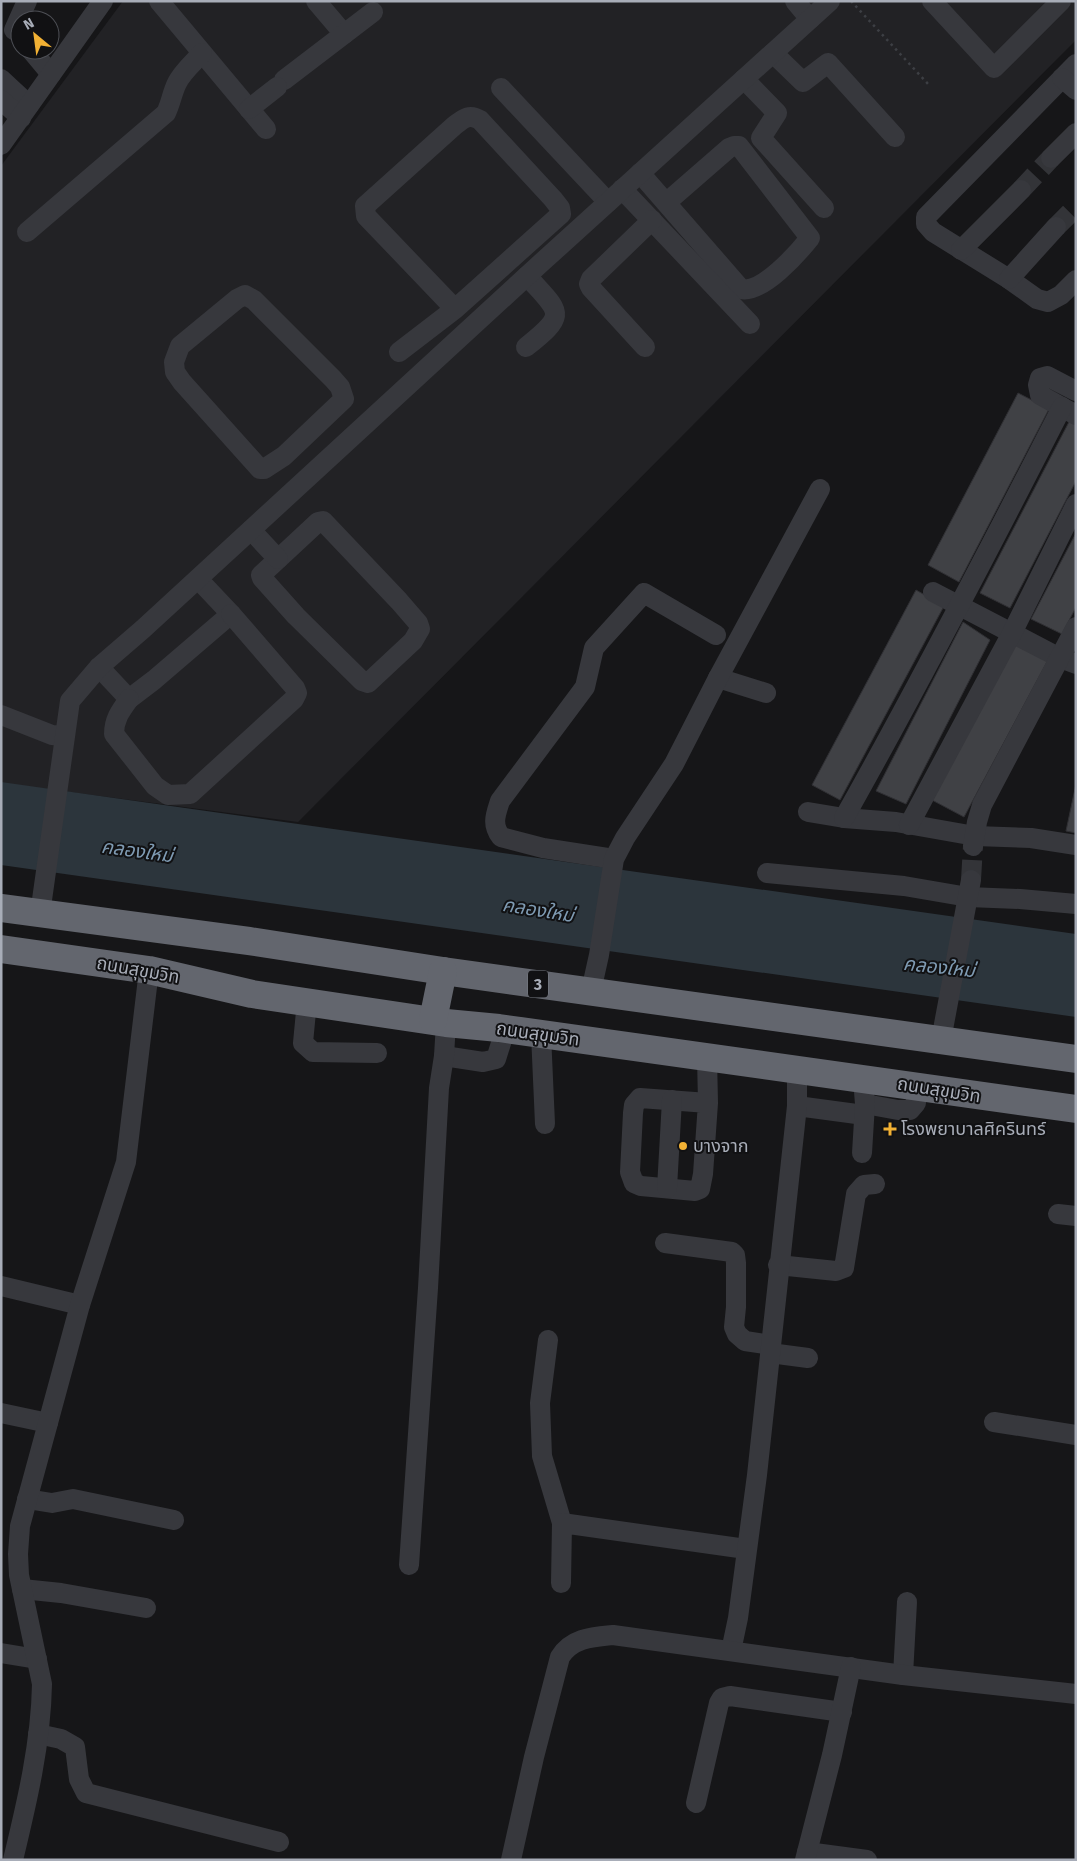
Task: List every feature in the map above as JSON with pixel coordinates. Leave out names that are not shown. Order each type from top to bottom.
[{"type":"highway","name":"3","points":[[1,908],[250,941],[443,971],[591,991],[943,1028],[1076,1059]]},
{"type":"highway","name":"ถนนสุขุมวิท","points":[[1,949],[149,970],[252,994],[439,1022],[499,1028],[797,1070],[864,1100],[914,1086],[1076,1109]]},
{"type":"highway","points":[[439,1022],[443,971]]},
{"type":"street","points":[[1,146],[104,1]]},
{"type":"street","points":[[159,1],[266,129]]},
{"type":"street","points":[[316,1],[344,34]]},
{"type":"street","points":[[795,1],[810,19]]},
{"type":"street","points":[[40,914],[70,701],[99,667],[198,579],[527,276],[830,1]]},
{"type":"street","points":[[932,1],[994,68],[1061,1]]},
{"type":"street","points":[[249,109],[373,12]]},
{"type":"street","points":[[1,15],[10,26]]},
{"type":"street","points":[[27,232],[166,113],[176,84],[202,53]]},
{"type":"street","points":[[773,53],[803,82],[828,63],[895,137]]},
{"type":"street","points":[[40,60],[52,74]]},
{"type":"street","points":[[1071,77],[926,217],[926,224],[933,232],[1009,279],[1037,299],[1048,302],[1061,295],[1076,280]]},
{"type":"street","points":[[744,78],[777,113],[761,138],[824,208]]},
{"type":"street","points":[[1,79],[25,112]]},
{"type":"street","points":[[501,88],[615,196],[652,220],[750,324]]},
{"type":"street","points":[[1,100],[25,112]]},
{"type":"street","points":[[433,363],[405,347],[455,309],[561,214],[560,208],[553,200],[480,120],[474,116],[466,117],[454,126],[365,206],[366,216],[455,309]]},
{"type":"street","points":[[1051,158],[1076,133]]},
{"type":"street","points":[[640,173],[741,289],[757,287],[794,257],[810,238],[739,146],[729,148],[667,202]]},
{"type":"street","points":[[961,250],[1021,190]]},
{"type":"street","points":[[646,346],[589,284],[590,279],[652,220]]},
{"type":"street","points":[[1009,279],[1056,226]]},
{"type":"street","points":[[526,347],[549,329],[556,316],[555,308],[527,276]]},
{"type":"street","points":[[245,295],[254,300],[334,379],[344,395],[341,403],[284,456],[264,469],[260,469],[175,372],[174,362],[180,346],[237,299],[245,295]]},
{"type":"street","points":[[844,818],[1069,411],[1040,395],[1038,385],[1040,378],[1047,376],[1076,391]]},
{"type":"street","points":[[284,456],[304,481]]},
{"type":"street","points":[[591,991],[599,955],[614,862],[625,838],[674,764],[820,489]]},
{"type":"street","points":[[909,824],[1012,633],[1076,504]]},
{"type":"street","points":[[323,521],[399,601],[418,623],[420,629],[413,641],[368,683],[362,681],[296,616],[262,578],[261,575],[278,559],[318,522],[323,521]]},
{"type":"street","points":[[251,530],[278,559]]},
{"type":"street","points":[[198,579],[231,614],[295,688],[297,693],[294,699],[190,794],[168,794],[155,786],[114,734],[117,715],[129,698],[154,680],[231,614]]},
{"type":"street","points":[[933,592],[1068,661]]},
{"type":"street","points":[[614,862],[543,848],[501,837],[495,828],[494,820],[500,801],[586,687],[594,648],[644,593],[716,635]]},
{"type":"street","points":[[974,841],[982,805],[1068,661],[1076,627]]},
{"type":"street","points":[[99,667],[129,698]]},
{"type":"street","points":[[718,678],[766,693]]},
{"type":"street","points":[[1,715],[52,735],[64,736]]},
{"type":"street","points":[[808,812],[844,818],[909,824],[974,841],[1032,838],[1076,844]]},
{"type":"street","points":[[767,873],[904,886],[968,896],[1020,898],[1076,904]]},
{"type":"street","points":[[943,1028],[968,896]]},
{"type":"street","points":[[13,1860],[28,1794],[38,1734],[42,1684],[22,1589],[18,1554],[20,1526],[80,1305],[126,1162],[149,970]]},
{"type":"street","points":[[307,1001],[303,1043],[313,1052],[377,1053]]},
{"type":"street","points":[[409,1566],[428,1288],[439,1088],[444,1056],[439,1022]]},
{"type":"street","points":[[444,1056],[484,1062],[496,1059],[502,1040],[499,1028]]},
{"type":"street","points":[[541,1034],[545,1124]]},
{"type":"street","points":[[706,1057],[708,1103],[703,1174],[700,1189],[696,1191],[641,1186],[634,1183],[631,1177],[633,1113],[634,1106],[640,1098],[708,1103]]},
{"type":"street","points":[[732,1651],[757,1475],[778,1264],[797,1106],[797,1070]]},
{"type":"street","points":[[667,1188],[672,1100]]},
{"type":"street","points":[[797,1106],[864,1100],[862,1153]]},
{"type":"street","points":[[778,1264],[836,1271],[844,1268],[856,1194],[864,1185],[875,1184]]},
{"type":"street","points":[[665,1243],[732,1252],[735,1255],[736,1263],[734,1328],[737,1334],[745,1341],[808,1358]]},
{"type":"street","points":[[1,1286],[80,1305]]},
{"type":"street","points":[[548,1340],[540,1403],[542,1456],[562,1523],[561,1583]]},
{"type":"street","points":[[1,1413],[48,1423]]},
{"type":"street","points":[[994,1422],[1076,1435]]},
{"type":"street","points":[[27,1499],[52,1503],[73,1499],[174,1520]]},
{"type":"street","points":[[562,1523],[746,1549]]},
{"type":"street","points":[[22,1589],[61,1593],[146,1608]]},
{"type":"street","points":[[903,1676],[907,1602]]},
{"type":"street","points":[[511,1860],[534,1757],[560,1657],[569,1646],[589,1637],[613,1635],[674,1642],[699,1648],[851,1667],[903,1676],[1076,1694]]},
{"type":"street","points":[[1,1653],[37,1659]]},
{"type":"street","points":[[851,1667],[842,1712],[806,1856],[867,1860]]},
{"type":"street","points":[[696,1803],[707,1747],[722,1698],[730,1696],[842,1712]]},
{"type":"street","points":[[38,1734],[61,1739],[75,1747],[80,1779],[86,1793],[279,1842]]},
{"type":"path","points":[[851,1],[929,85]]},
{"type":"shaded area","points":[[123,1],[1076,1],[1076,40],[298,822],[1,783],[1,166]]},
{"type":"water","name":"คลองใหม่","points":[[1,782],[1076,934],[1076,1017],[1,865]]},
{"type":"building","points":[[1018,393],[1049,409],[959,582],[928,565]]},
{"type":"building","points":[[1070,420],[1076,423],[1076,481],[1010,608],[980,593]]},
{"type":"building","points":[[1076,533],[1076,607],[1062,634],[1031,619]]},
{"type":"building","points":[[916,590],[944,606],[840,800],[812,785]]},
{"type":"building","points":[[963,622],[990,640],[906,804],[876,791]]},
{"type":"building","points":[[1016,643],[1048,660],[964,817],[932,800]]},
{"type":"building","points":[[1076,784],[1076,833],[1066,831]]},
{"type":"tunnel","points":[[1021,190],[1051,158]]},
{"type":"tunnel","points":[[1056,227],[1076,207]]},
{"type":"tunnel","points":[[971,880],[973,846]]},
{"type":"place","name":"โรงพยาบาลศิครินทร์","points":[[890,1129]]},
{"type":"place","name":"บางจาก","points":[[683,1146]]}]
